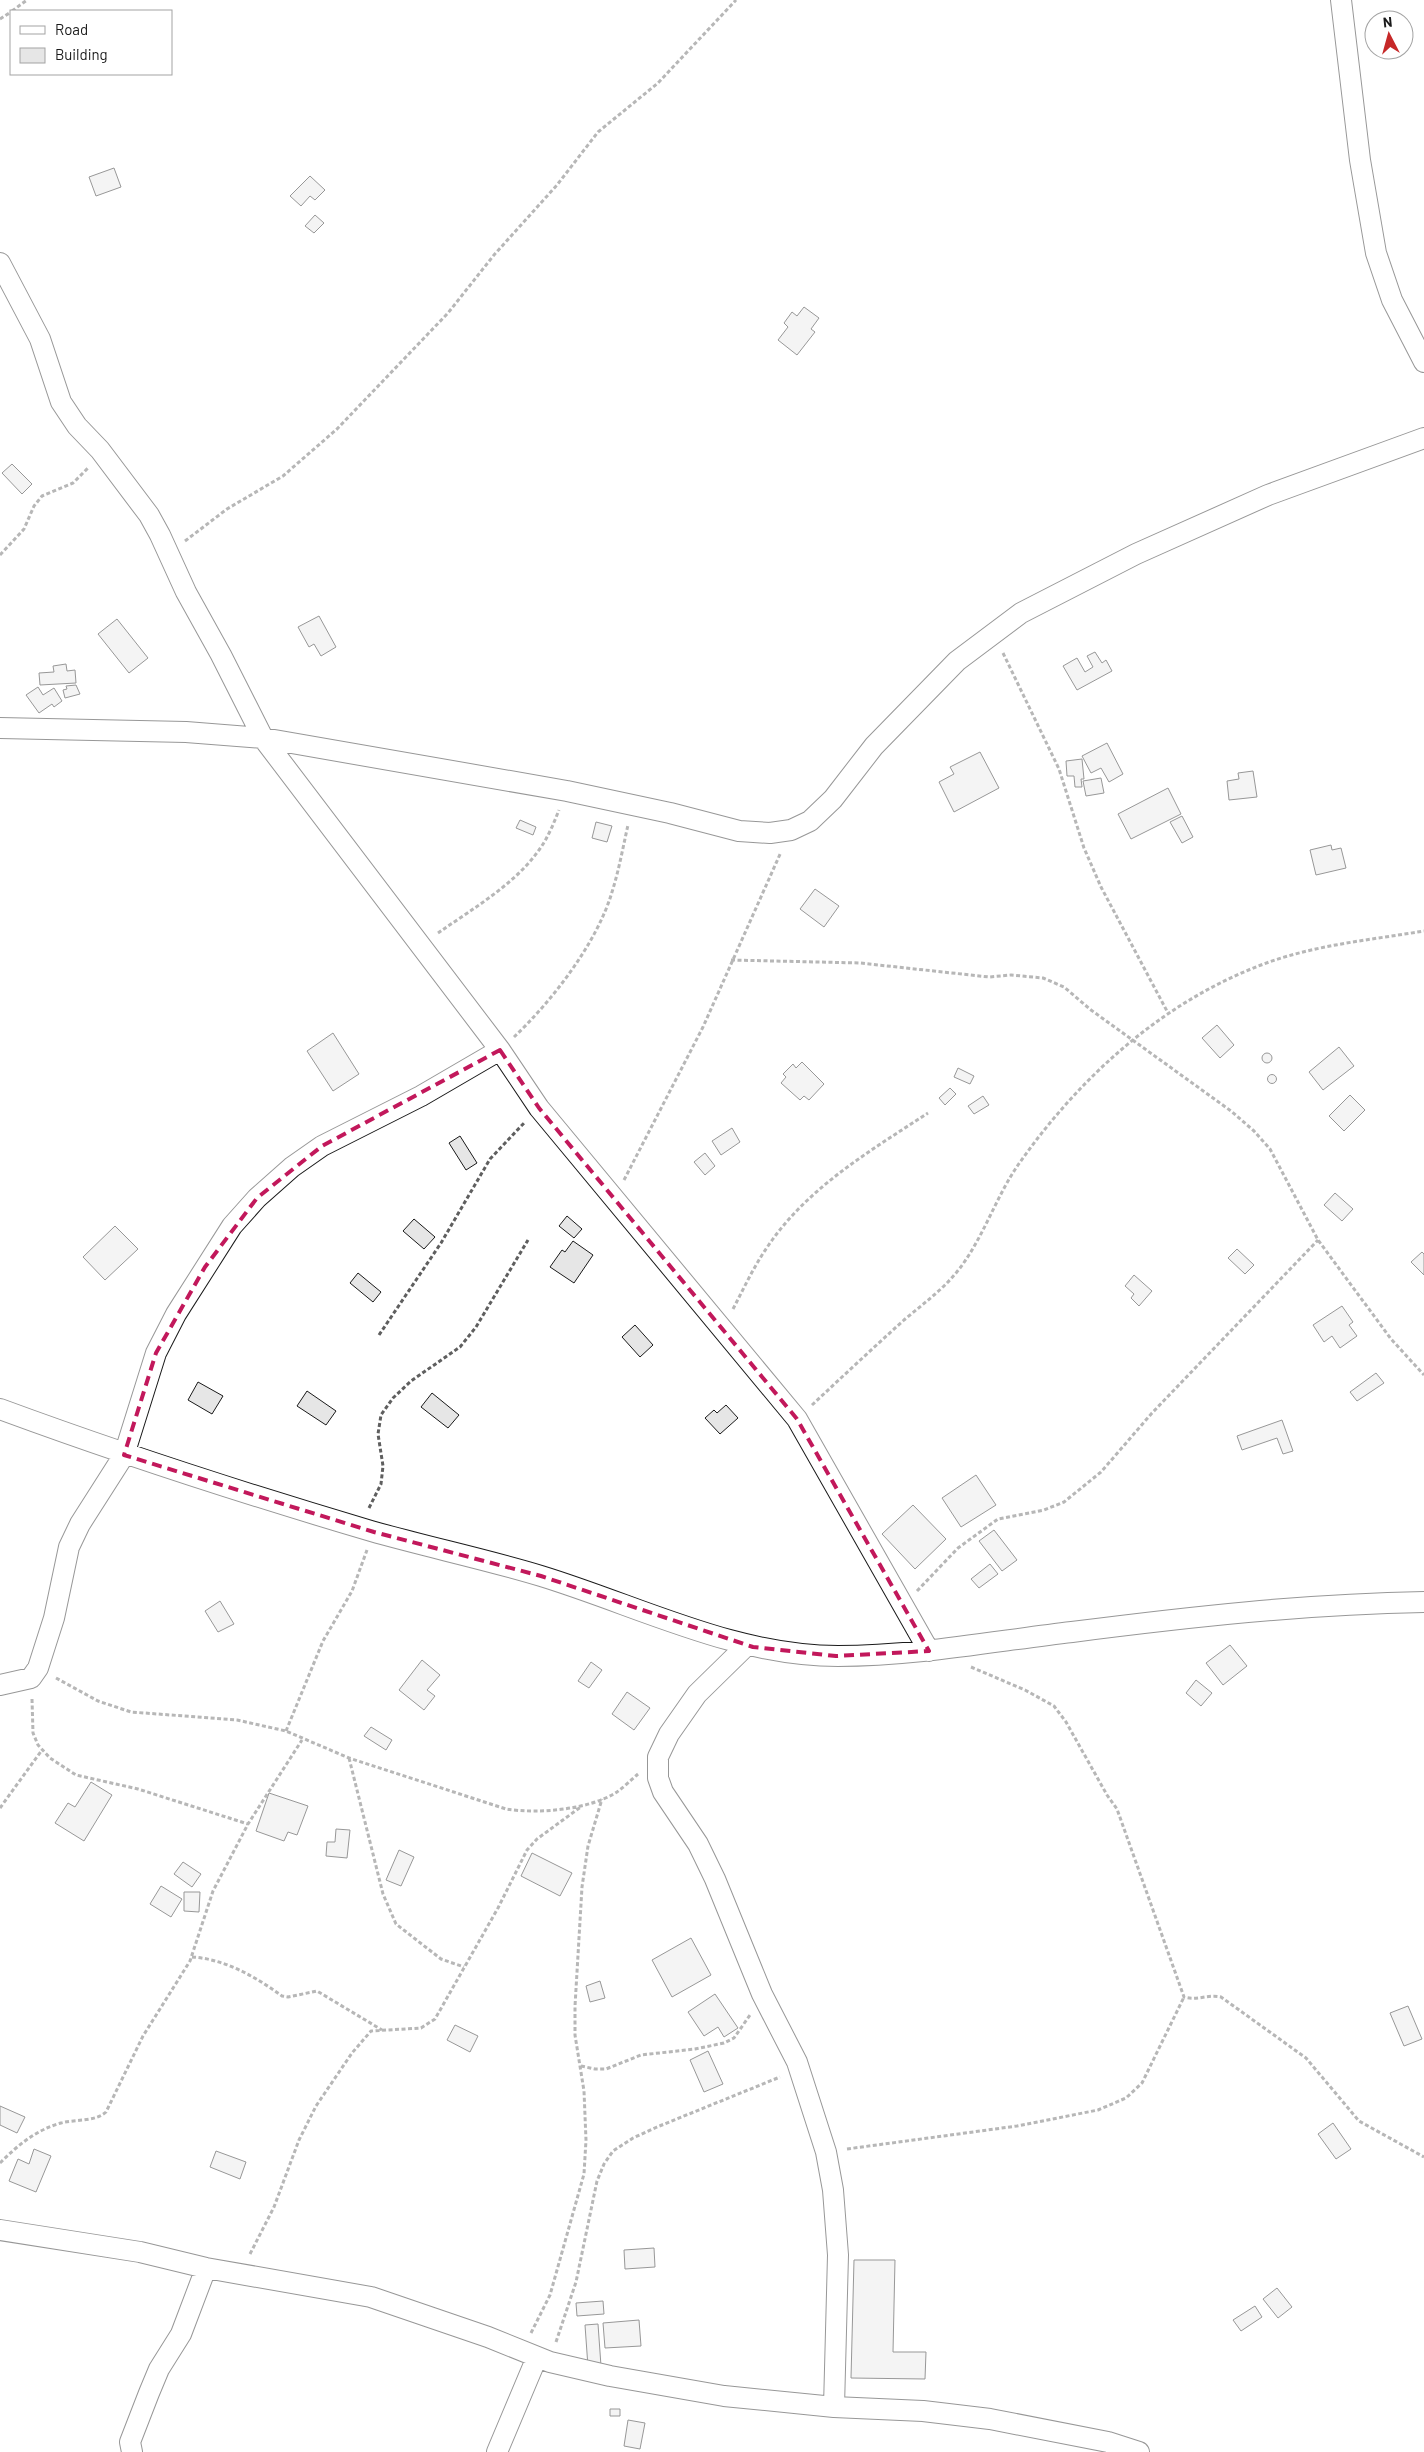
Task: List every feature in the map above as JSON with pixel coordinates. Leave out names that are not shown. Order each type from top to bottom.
[{"type":"street","points":[[1341,0],[1360,160],[1376,253],[1392,300],[1424,362]]},
{"type":"street","points":[[0,263],[40,339],[61,402],[77,426],[100,450],[149,515],[186,592],[221,655],[263,738],[500,1050],[539,1108],[796,1419],[903,1606],[938,1649]]},
{"type":"street","points":[[0,728],[186,732],[263,738],[567,791],[632,804],[739,831],[770,833],[791,830],[810,821],[833,799],[874,746],[897,720],[957,661],[1022,613],[1136,554],[1268,495],[1424,438]]},
{"type":"street","points":[[0,1685],[35,1673],[54,1618],[70,1547],[80,1524],[124,1454],[156,1353],[205,1267],[232,1226],[257,1198],[292,1167],[322,1146],[421,1096],[500,1050]]},
{"type":"street","points":[[0,1409],[124,1454],[366,1529],[541,1576],[667,1621],[747,1645],[836,1656],[938,1649],[1148,1622],[1356,1603],[1424,1602]]},
{"type":"street","points":[[747,1645],[697,1694],[669,1734],[658,1757],[658,1778],[663,1792],[698,1844],[711,1870],[762,1994],[800,2069],[826,2152],[833,2190],[838,2256],[834,2407]]},
{"type":"street","points":[[0,2230],[140,2252],[206,2268],[371,2297],[536,2357],[610,2376],[724,2396],[834,2407],[923,2411],[990,2419],[1108,2442],[1139,2452]]},
{"type":"street","points":[[132,2452],[130,2442],[149,2393],[180,2334],[206,2268]]},
{"type":"street","points":[[498,2452],[536,2357]]},
{"type":"path","points":[[14,10],[27,0]]},
{"type":"path","points":[[168,553],[227,509],[283,476],[337,429],[448,313],[494,255],[557,185],[598,132],[658,83],[736,0]]},
{"type":"path","points":[[0,555],[24,529],[34,506],[42,496],[73,483],[91,465],[100,450]]},
{"type":"path","points":[[994,634],[1059,769],[1084,848],[1101,887],[1168,1013]]},
{"type":"path","points":[[421,945],[498,891],[527,865],[546,840],[567,791]]},
{"type":"path","points":[[500,1050],[541,1011],[599,925],[612,892],[632,804]]},
{"type":"path","points":[[614,1198],[703,1027],[731,960],[791,830]]},
{"type":"path","points":[[796,1419],[905,1320],[940,1291],[960,1267],[1016,1167],[1043,1131],[1116,1052],[1168,1013],[1220,983],[1263,964],[1329,946],[1424,931]]},
{"type":"path","points":[[731,960],[860,963],[989,977],[1011,975],[1043,978],[1064,987],[1091,1010],[1134,1039],[1231,1111],[1270,1149],[1318,1240],[1391,1339],[1424,1375]]},
{"type":"path","points":[[379,1336],[441,1243],[490,1160],[504,1141],[539,1108]]},
{"type":"path","points":[[723,1330],[769,1245],[797,1210],[836,1174],[928,1113]]},
{"type":"path","points":[[286,1732],[323,1641],[352,1591],[371,1506],[381,1484],[383,1466],[378,1434],[381,1415],[393,1398],[411,1381],[460,1347],[476,1327],[528,1240]]},
{"type":"path","points":[[903,1606],[958,1548],[986,1527],[998,1519],[1044,1510],[1064,1502],[1101,1472],[1152,1413],[1318,1240]]},
{"type":"path","points":[[938,1649],[967,1665],[1025,1690],[1054,1706],[1066,1722],[1107,1795],[1117,1809],[1184,1996],[1190,1999],[1214,1995],[1221,1997],[1306,2058],[1358,2121],[1424,2157]]},
{"type":"path","points":[[248,1824],[138,1789],[76,1775],[50,1758],[42,1750],[34,1734],[35,1673],[98,1701],[131,1712],[237,1720],[286,1732],[349,1758],[506,1809],[524,1812],[549,1811],[583,1805],[602,1799],[616,1792],[658,1757]]},
{"type":"path","points":[[0,2163],[18,2146],[36,2133],[62,2123],[96,2118],[106,2112],[143,2036],[192,1957],[214,1891],[248,1824],[302,1740]]},
{"type":"path","points":[[0,1808],[42,1750]]},
{"type":"path","points":[[349,1758],[383,1894],[392,1918],[407,1935],[440,1959],[464,1967]]},
{"type":"path","points":[[536,2357],[550,2295],[584,2174],[586,2140],[581,2066],[575,2035],[575,2006],[582,1887],[588,1846],[602,1799]]},
{"type":"path","points":[[237,2273],[261,2236],[299,2140],[316,2106],[359,2043],[371,2032],[421,2028],[435,2019],[498,1908],[527,1850],[537,1839],[583,1805]]},
{"type":"path","points":[[192,1957],[206,1958],[225,1964],[252,1977],[282,1996],[288,1997],[317,1991],[382,2030]]},
{"type":"path","points":[[581,2066],[595,2070],[606,2069],[641,2055],[695,2049],[724,2043],[734,2038],[762,1994]]},
{"type":"path","points":[[826,2152],[1017,2126],[1098,2110],[1126,2098],[1142,2083],[1184,1996]]},
{"type":"path","points":[[536,2357],[576,2282],[598,2181],[604,2164],[613,2151],[633,2138],[800,2069]]},
{"type":"highlighted area","points":[[500,1050],[539,1108],[797,1419],[929,1651],[836,1656],[753,1647],[541,1576],[374,1532],[124,1455],[156,1353],[205,1267],[257,1198],[322,1146]]},
{"type":"building","points":[[114,168],[121,187],[96,196],[89,177]]},
{"type":"building","points":[[310,176],[325,190],[315,200],[310,196],[301,206],[290,196]]},
{"type":"building","points":[[315,215],[324,223],[314,233],[305,226]]},
{"type":"building","points":[[804,307],[819,318],[811,329],[815,332],[797,355],[778,340],[788,327],[784,323],[792,312],[797,316]]},
{"type":"building","points":[[12,464],[32,484],[22,494],[2,473]]},
{"type":"building","points":[[319,616],[336,647],[321,656],[314,644],[309,647],[298,627]]},
{"type":"building","points":[[117,619],[148,658],[129,673],[98,634]]},
{"type":"building","points":[[1095,652],[1102,663],[1106,660],[1112,671],[1077,690],[1063,666],[1077,658],[1085,672],[1093,667],[1087,656]]},
{"type":"building","points":[[66,664],[67,671],[75,670],[76,683],[40,685],[39,673],[54,672],[53,666]]},
{"type":"building","points":[[76,685],[80,694],[65,698],[63,690],[67,689],[66,686]]},
{"type":"building","points":[[38,687],[43,695],[54,688],[62,701],[54,707],[52,704],[39,713],[26,695]]},
{"type":"building","points":[[1107,743],[1123,774],[1109,782],[1101,768],[1091,773],[1082,756]]},
{"type":"building","points":[[980,752],[999,788],[954,812],[939,782],[954,774],[950,767]]},
{"type":"building","points":[[1082,759],[1084,779],[1081,779],[1082,787],[1075,787],[1074,776],[1067,776],[1066,761]]},
{"type":"building","points":[[1253,771],[1257,797],[1229,800],[1227,781],[1239,779],[1238,773]]},
{"type":"building","points":[[1101,778],[1104,793],[1086,796],[1083,781]]},
{"type":"building","points":[[1168,788],[1181,814],[1131,839],[1118,814]]},
{"type":"building","points":[[1182,816],[1193,837],[1182,843],[1170,822]]},
{"type":"building","points":[[520,820],[536,827],[533,835],[516,828]]},
{"type":"building","points":[[596,822],[612,826],[607,842],[592,838]]},
{"type":"building","points":[[1331,845],[1332,850],[1341,848],[1346,868],[1316,875],[1310,850]]},
{"type":"building","points":[[815,889],[839,906],[824,927],[800,909]]},
{"type":"building","points":[[1217,1025],[1234,1045],[1220,1058],[1202,1038]]},
{"type":"building","points":[[333,1033],[359,1074],[333,1091],[307,1051]]},
{"type":"building","points":[[1339,1047],[1354,1066],[1323,1090],[1309,1072]]},
{"type":"building","points":[[1265,1053],[1269,1053],[1272,1058],[1271,1062],[1265,1063],[1262,1060],[1262,1056]]},
{"type":"building","points":[[802,1062],[824,1084],[809,1100],[804,1096],[800,1100],[781,1083],[786,1077],[783,1074],[793,1064],[796,1068]]},
{"type":"building","points":[[958,1068],[974,1076],[970,1084],[954,1077]]},
{"type":"building","points":[[1272,1074],[1277,1079],[1272,1084],[1267,1079]]},
{"type":"building","points":[[950,1088],[956,1094],[945,1105],[939,1098]]},
{"type":"building","points":[[1350,1095],[1365,1110],[1344,1131],[1329,1116]]},
{"type":"building","points":[[983,1096],[989,1105],[974,1114],[968,1106]]},
{"type":"building","points":[[732,1128],[740,1142],[721,1155],[712,1141]]},
{"type":"building","points":[[460,1136],[477,1163],[466,1170],[449,1143]]},
{"type":"building","points":[[705,1153],[715,1166],[705,1175],[694,1162]]},
{"type":"building","points":[[1335,1193],[1353,1209],[1342,1221],[1324,1205]]},
{"type":"building","points":[[567,1216],[582,1229],[574,1238],[559,1226]]},
{"type":"building","points":[[414,1219],[435,1237],[424,1249],[403,1231]]},
{"type":"building","points":[[115,1226],[138,1249],[105,1280],[83,1257]]},
{"type":"building","points":[[573,1241],[593,1255],[574,1283],[550,1267],[562,1250],[565,1252]]},
{"type":"building","points":[[1237,1249],[1254,1265],[1245,1274],[1228,1258]]},
{"type":"building","points":[[1422,1252],[1424,1254],[1424,1275],[1411,1262]]},
{"type":"building","points":[[358,1273],[381,1292],[373,1302],[350,1283]]},
{"type":"building","points":[[1134,1275],[1152,1291],[1139,1306],[1131,1298],[1134,1294],[1125,1286]]},
{"type":"building","points":[[1342,1306],[1353,1322],[1349,1325],[1357,1336],[1340,1348],[1332,1336],[1324,1342],[1313,1325]]},
{"type":"building","points":[[635,1325],[653,1345],[640,1357],[622,1337]]},
{"type":"building","points":[[1376,1373],[1384,1383],[1357,1401],[1350,1392]]},
{"type":"building","points":[[198,1382],[223,1396],[212,1414],[188,1400]]},
{"type":"building","points":[[307,1391],[336,1411],[326,1425],[297,1406]]},
{"type":"building","points":[[432,1393],[459,1415],[448,1428],[421,1407]]},
{"type":"building","points":[[726,1405],[738,1418],[720,1434],[705,1418],[714,1410],[717,1413]]},
{"type":"building","points":[[1282,1420],[1293,1451],[1283,1454],[1277,1438],[1242,1450],[1237,1436]]},
{"type":"building","points":[[976,1475],[996,1505],[961,1527],[942,1498]]},
{"type":"building","points":[[913,1505],[946,1539],[915,1569],[882,1534]]},
{"type":"building","points":[[994,1530],[1017,1560],[1002,1571],[979,1541]]},
{"type":"building","points":[[990,1564],[998,1574],[979,1588],[971,1579]]},
{"type":"building","points":[[220,1601],[234,1624],[218,1632],[205,1611]]},
{"type":"building","points":[[1230,1645],[1247,1666],[1223,1685],[1206,1663]]},
{"type":"building","points":[[422,1660],[440,1675],[427,1690],[435,1696],[424,1710],[399,1690]]},
{"type":"building","points":[[591,1662],[602,1670],[589,1688],[578,1681]]},
{"type":"building","points":[[1196,1680],[1212,1693],[1201,1706],[1186,1693]]},
{"type":"building","points":[[627,1692],[650,1708],[634,1730],[612,1714]]},
{"type":"building","points":[[371,1727],[392,1740],[386,1750],[364,1736]]},
{"type":"building","points":[[91,1782],[112,1795],[84,1841],[55,1823],[68,1803],[75,1807]]},
{"type":"building","points":[[269,1793],[308,1806],[297,1835],[288,1832],[284,1841],[256,1831]]},
{"type":"building","points":[[336,1829],[350,1830],[347,1858],[326,1856],[327,1842],[335,1842]]},
{"type":"building","points":[[399,1850],[414,1857],[401,1886],[386,1880]]},
{"type":"building","points":[[532,1853],[572,1873],[560,1896],[521,1876]]},
{"type":"building","points":[[183,1862],[201,1874],[192,1887],[174,1874]]},
{"type":"building","points":[[161,1886],[182,1899],[171,1917],[150,1904]]},
{"type":"building","points":[[184,1892],[200,1892],[199,1912],[184,1911]]},
{"type":"building","points":[[691,1938],[711,1975],[672,1997],[652,1960]]},
{"type":"building","points":[[600,1981],[605,1998],[590,2002],[586,1986]]},
{"type":"building","points":[[715,1994],[738,2028],[724,2037],[718,2027],[704,2036],[688,2012]]},
{"type":"building","points":[[1408,2006],[1422,2039],[1404,2046],[1390,2013]]},
{"type":"building","points":[[455,2025],[478,2036],[470,2052],[447,2040]]},
{"type":"building","points":[[708,2051],[723,2084],[704,2092],[690,2060]]},
{"type":"building","points":[[0,2106],[25,2117],[17,2133],[0,2125]]},
{"type":"building","points":[[1333,2123],[1351,2149],[1336,2159],[1318,2134]]},
{"type":"building","points":[[34,2149],[51,2156],[36,2192],[9,2181],[18,2159],[29,2164]]},
{"type":"building","points":[[216,2151],[246,2162],[240,2179],[210,2167]]},
{"type":"building","points":[[654,2248],[655,2267],[625,2269],[624,2250]]},
{"type":"building","points":[[854,2260],[895,2260],[893,2352],[926,2352],[925,2379],[851,2378]]},
{"type":"building","points":[[1277,2288],[1292,2307],[1278,2318],[1263,2299]]},
{"type":"building","points":[[603,2301],[604,2314],[577,2316],[576,2303]]},
{"type":"building","points":[[1255,2306],[1262,2317],[1241,2331],[1233,2320]]},
{"type":"building","points":[[639,2320],[641,2346],[605,2348],[603,2323]]},
{"type":"building","points":[[598,2324],[601,2366],[588,2367],[585,2325]]},
{"type":"building","points":[[610,2409],[620,2409],[620,2416],[610,2416]]},
{"type":"building","points":[[628,2420],[645,2423],[640,2449],[624,2446]]}]
